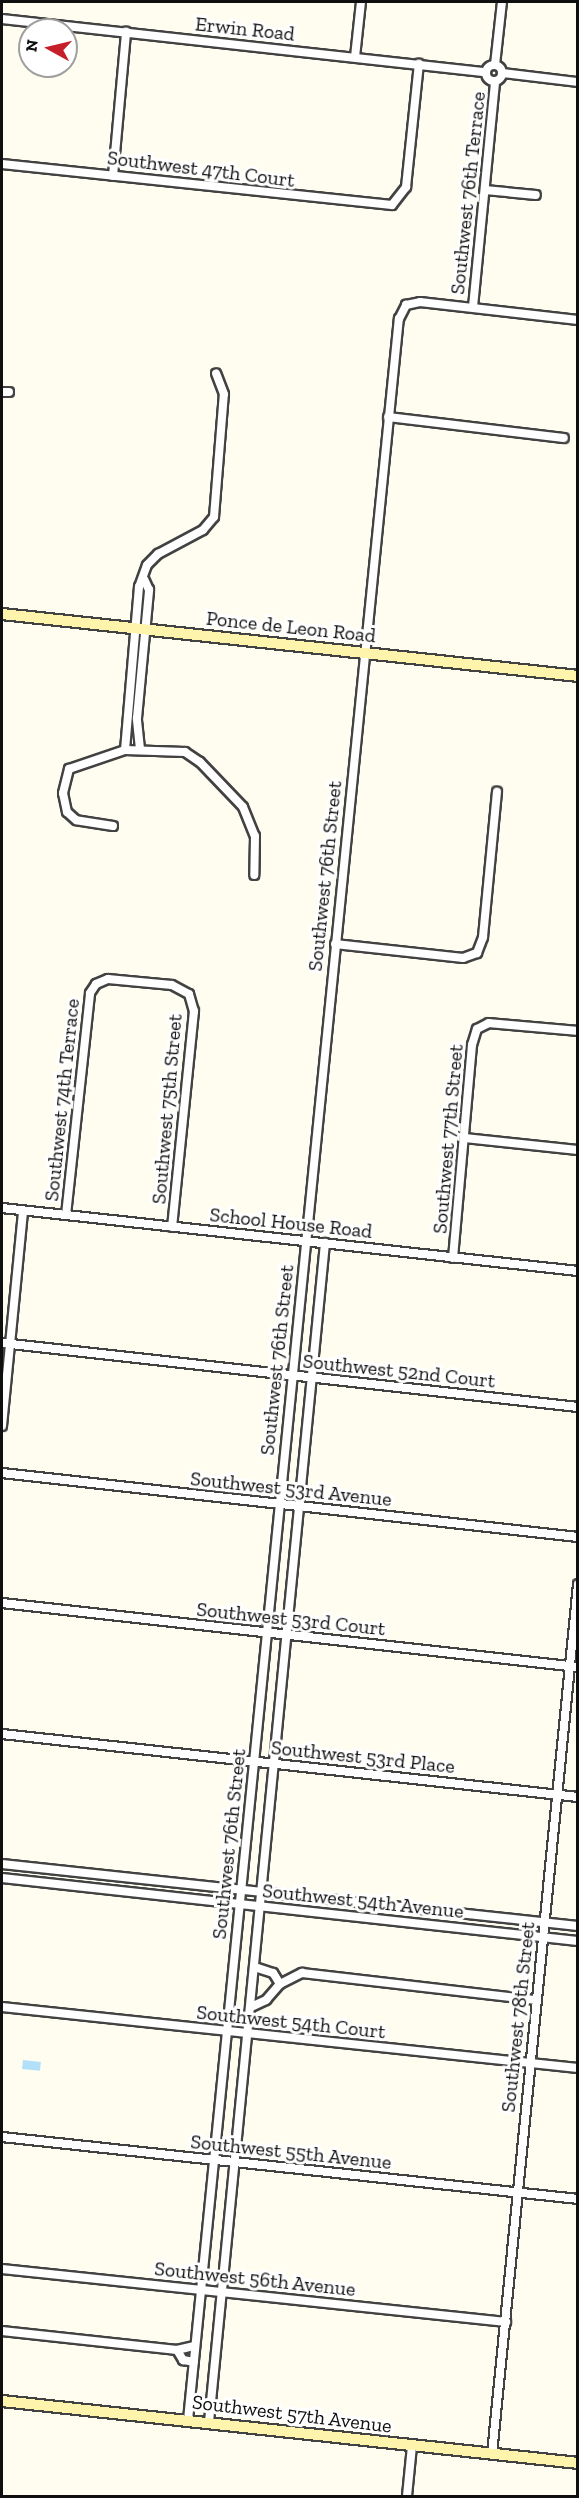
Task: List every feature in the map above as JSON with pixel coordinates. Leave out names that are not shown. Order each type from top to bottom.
[{"type":"main road","name":"Ponce de Leon Road","points":[[2,614],[578,676]]},
{"type":"main road","name":"Southwest 57th Avenue","points":[[2,2401],[578,2463]]},
{"type":"street","points":[[355,57],[361,2]]},
{"type":"street","points":[[495,65],[486,66],[485,72],[495,81],[502,79],[502,73],[495,65],[502,2]]},
{"type":"street","name":"Erwin Road","points":[[2,19],[485,72]]},
{"type":"street","points":[[113,176],[126,32]]},
{"type":"street","name":"Southwest 47th Court","points":[[2,164],[378,207],[396,203],[406,187],[419,64]]},
{"type":"street","points":[[502,73],[578,82]]},
{"type":"street","name":"Southwest 76th Terrace","points":[[473,308],[495,81]]},
{"type":"street","points":[[485,190],[536,195]]},
{"type":"street","name":"Southwest 76th Street","points":[[188,2420],[291,1375],[399,319],[406,305],[420,302],[473,308]]},
{"type":"street","points":[[473,308],[578,320]]},
{"type":"street","points":[[125,750],[133,711],[142,683],[144,662],[140,630],[139,586],[153,558],[204,530],[214,517],[224,394],[216,373]]},
{"type":"street","points":[[388,417],[564,438]]},
{"type":"street","points":[[140,630],[132,661],[130,682],[140,749]]},
{"type":"street","points":[[132,661],[144,662]]},
{"type":"street","points":[[130,682],[142,683]]},
{"type":"street","points":[[113,826],[71,817],[63,793],[71,767],[125,750],[185,752],[211,773],[239,801],[251,823],[256,842],[254,874]]},
{"type":"street","points":[[335,944],[463,958],[477,954],[483,937],[497,792]]},
{"type":"street","name":"Southwest 74th Terrace","points":[[66,1215],[86,1011],[92,988],[108,979],[172,985],[189,994]]},
{"type":"street","name":"Southwest 75th Street","points":[[172,1227],[193,1019],[189,994]]},
{"type":"street","name":"Southwest 77th Street","points":[[453,1258],[472,1045],[480,1026],[494,1023],[578,1031]]},
{"type":"street","points":[[464,1138],[578,1150]]},
{"type":"street","name":"School House Road","points":[[2,1208],[578,1271]]},
{"type":"street","points":[[2,1426],[5,1344],[23,1211]]},
{"type":"street","name":"Southwest 76th Street","points":[[209,2422],[224,2292],[325,1243]]},
{"type":"street","name":"Southwest 52nd Court","points":[[5,1344],[578,1407]]},
{"type":"street","name":"Southwest 53rd Avenue","points":[[2,1473],[578,1537]]},
{"type":"street","name":"Southwest 78th Street","points":[[492,2454],[557,1795],[574,1667],[578,1584]]},
{"type":"street","name":"Southwest 53rd Court","points":[[2,1603],[574,1667]]},
{"type":"street","name":"Southwest 53rd Place","points":[[2,1734],[578,1797]]},
{"type":"street","name":"Southwest 54th Avenue","points":[[2,1864],[578,1926]]},
{"type":"street","name":"Southwest 54th Avenue","points":[[2,1878],[578,1941]]},
{"type":"street","points":[[255,1967],[273,1972],[280,1983]]},
{"type":"street","points":[[251,2007],[266,2000],[280,1983],[302,1973],[537,2000]]},
{"type":"street","name":"Southwest 54th Court","points":[[2,2007],[578,2068]]},
{"type":"street","name":"Southwest 55th Avenue","points":[[2,2137],[578,2199]]},
{"type":"street","name":"Southwest 56th Avenue","points":[[2,2269],[506,2322]]},
{"type":"street","points":[[2,2331],[177,2350],[195,2346]]},
{"type":"street","points":[[177,2350],[183,2360],[194,2362]]},
{"type":"street","points":[[407,2496],[412,2446]]},
{"type":"water","points":[[23,2060],[41,2062],[40,2071],[22,2069]]}]
